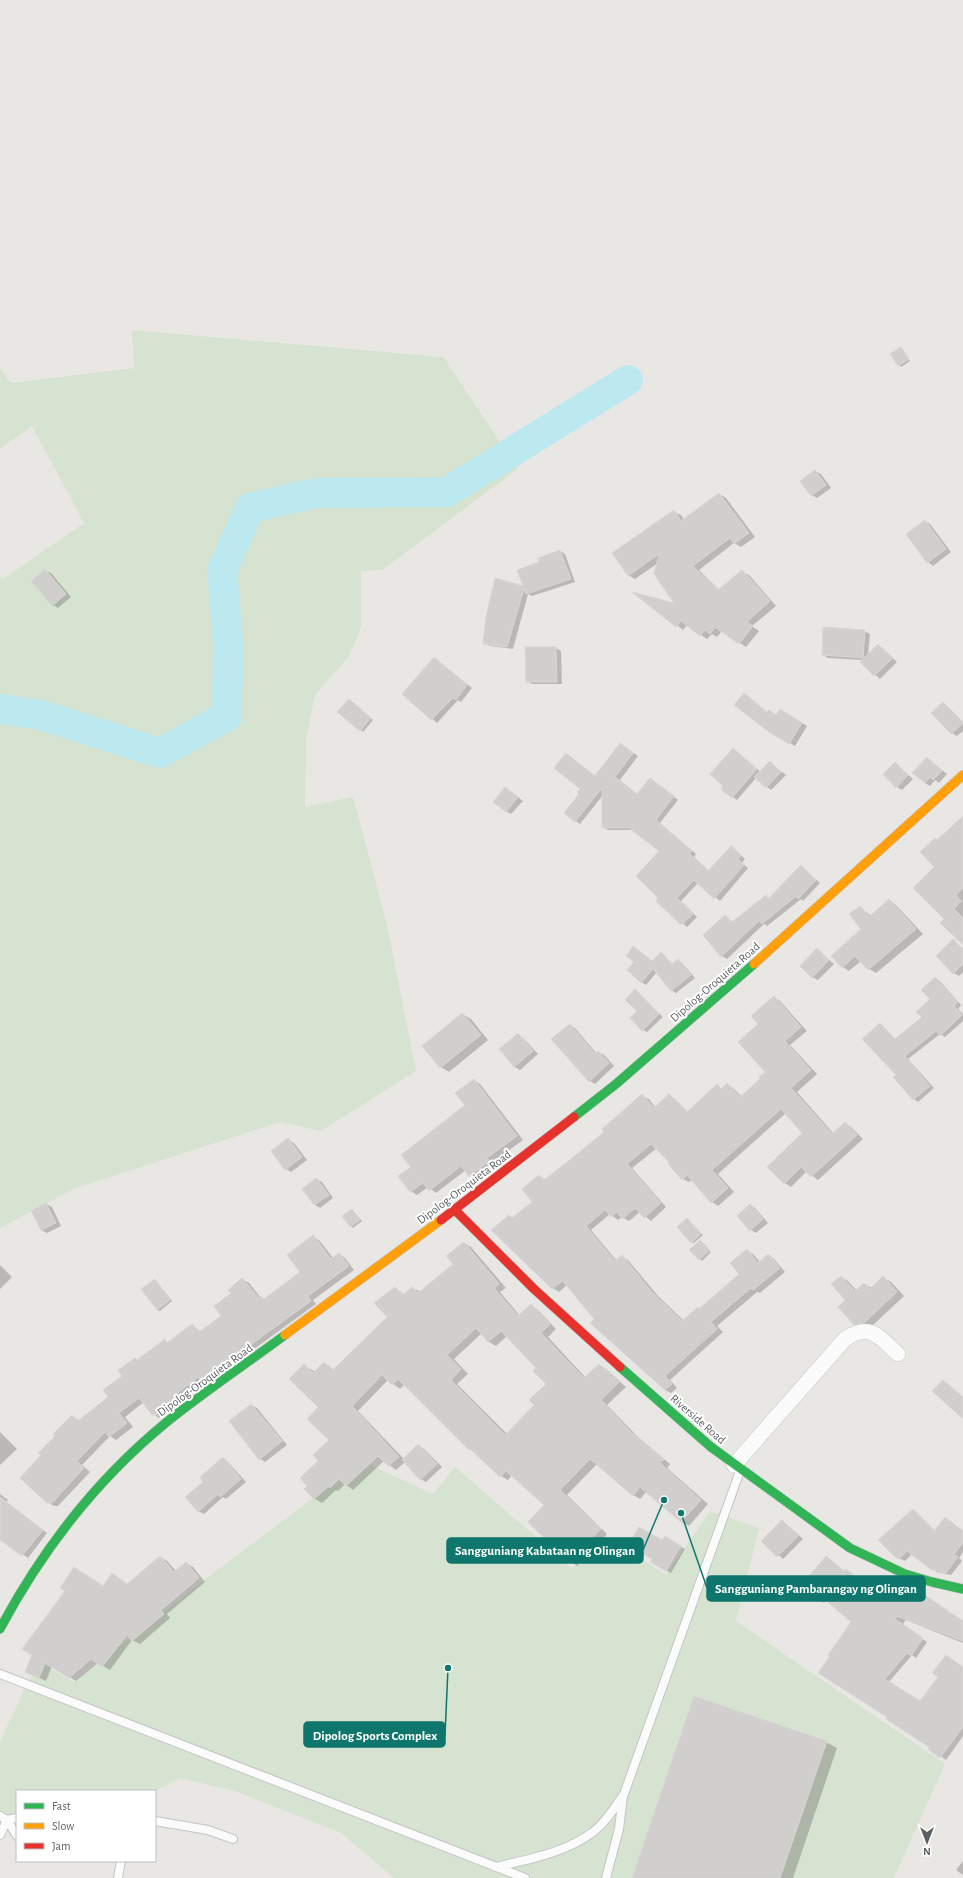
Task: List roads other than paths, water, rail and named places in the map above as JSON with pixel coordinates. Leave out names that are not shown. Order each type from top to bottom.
[{"type":"main road","name":"Dipolog-Oroquieta Road","points":[[0,1629],[14,1600],[58,1534],[85,1501],[140,1445],[168,1421],[455,1210],[622,1079],[735,981],[963,775]]},
{"type":"main road","name":"Riverside Road","points":[[455,1210],[534,1289],[638,1384],[737,1468],[850,1548],[870,1560],[902,1574],[928,1582],[963,1589]]},
{"type":"street","points":[[737,1468],[845,1339],[854,1332],[867,1330],[876,1334],[898,1354]]},
{"type":"lane","points":[[606,1878],[619,1829],[624,1794],[737,1468]]},
{"type":"lane","points":[[0,1674],[525,1878]]},
{"type":"lane","points":[[495,1867],[549,1854],[573,1845],[594,1831],[612,1812],[624,1794]]},
{"type":"lane","points":[[3,1818],[16,1818]]},
{"type":"lane","points":[[0,1835],[3,1818]]},
{"type":"lane","points":[[3,1818],[16,1835]]},
{"type":"lane","points":[[156,1821],[208,1830],[233,1839]]},
{"type":"lane","points":[[118,1878],[121,1862]]},
{"type":"waterway","points":[[0,709],[41,715],[160,753],[227,716],[228,644],[222,570],[250,508],[316,493],[447,492],[628,380]]},
{"type":"place","name":"Sangguniang Kabataan ng Olingan","points":[[664,1500]]},
{"type":"place","name":"Sangguniang Pambarangay ng Olingan","points":[[681,1513]]},
{"type":"place","name":"Dipolog Sports Complex","points":[[448,1668]]}]
